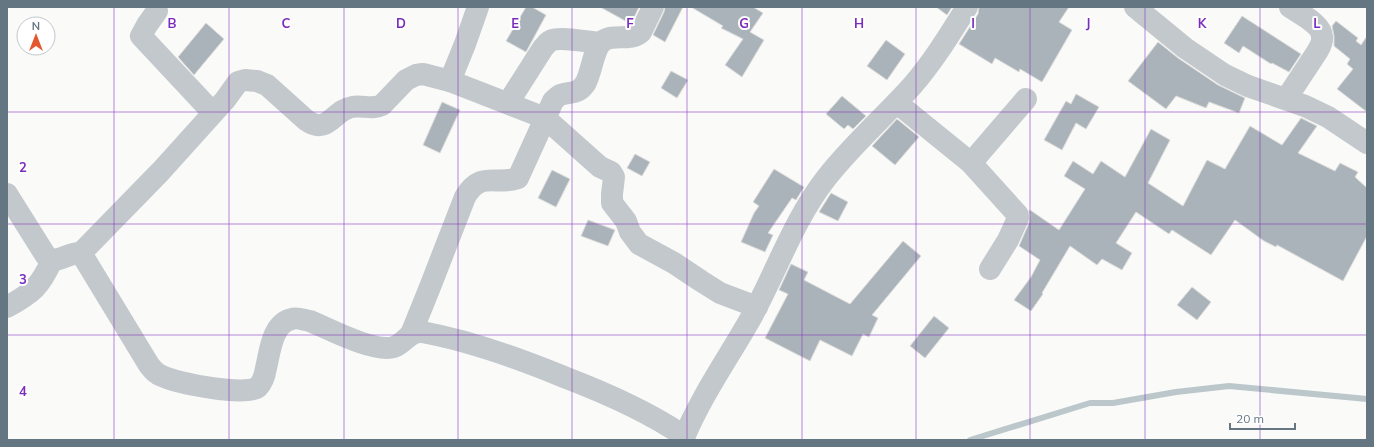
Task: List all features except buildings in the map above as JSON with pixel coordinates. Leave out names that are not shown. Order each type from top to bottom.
[{"type":"street","points":[[450,81],[478,7]]},
{"type":"street","points":[[508,103],[548,42],[554,40],[571,40],[600,43],[611,38],[634,37],[638,35],[643,28],[654,7]]},
{"type":"street","points":[[81,253],[146,361],[154,371],[164,378],[227,390],[244,391],[254,389],[258,387],[264,377],[275,334],[282,324],[292,319],[298,318],[310,321],[377,348],[395,347],[417,331],[472,344],[529,363],[578,382],[660,421],[684,438],[703,398],[756,307],[783,250],[815,193],[839,162],[897,102],[925,70],[968,7]]},
{"type":"street","points":[[1135,7],[1185,48],[1225,75],[1248,86],[1305,106],[1328,117],[1367,143]]},
{"type":"street","points":[[1286,99],[1317,52],[1321,45],[1322,38],[1321,30],[1316,25],[1290,7]]},
{"type":"street","points":[[160,8],[147,25],[141,36],[213,113]]},
{"type":"street","points":[[411,334],[464,197],[469,189],[485,180],[508,182],[518,178],[553,101],[560,95],[575,93],[584,85],[600,43]]},
{"type":"street","points":[[7,194],[46,256],[52,260],[81,253],[161,172],[238,82],[245,80],[257,81],[267,85],[312,125],[318,126],[325,124],[349,107],[377,107],[382,105],[406,80],[416,74],[423,74],[450,81],[544,118],[600,167],[611,172],[614,177],[612,203],[626,221],[630,232],[639,244],[674,263],[720,293],[756,307]]},
{"type":"street","points":[[971,163],[1026,99]]},
{"type":"street","points":[[897,102],[971,163],[1018,215],[1008,240],[990,269]]},
{"type":"street","points":[[7,307],[22,299],[40,283],[52,260]]},
{"type":"waterway","points":[[970,440],[1090,403],[1113,403],[1176,392],[1229,386],[1367,399]]}]
